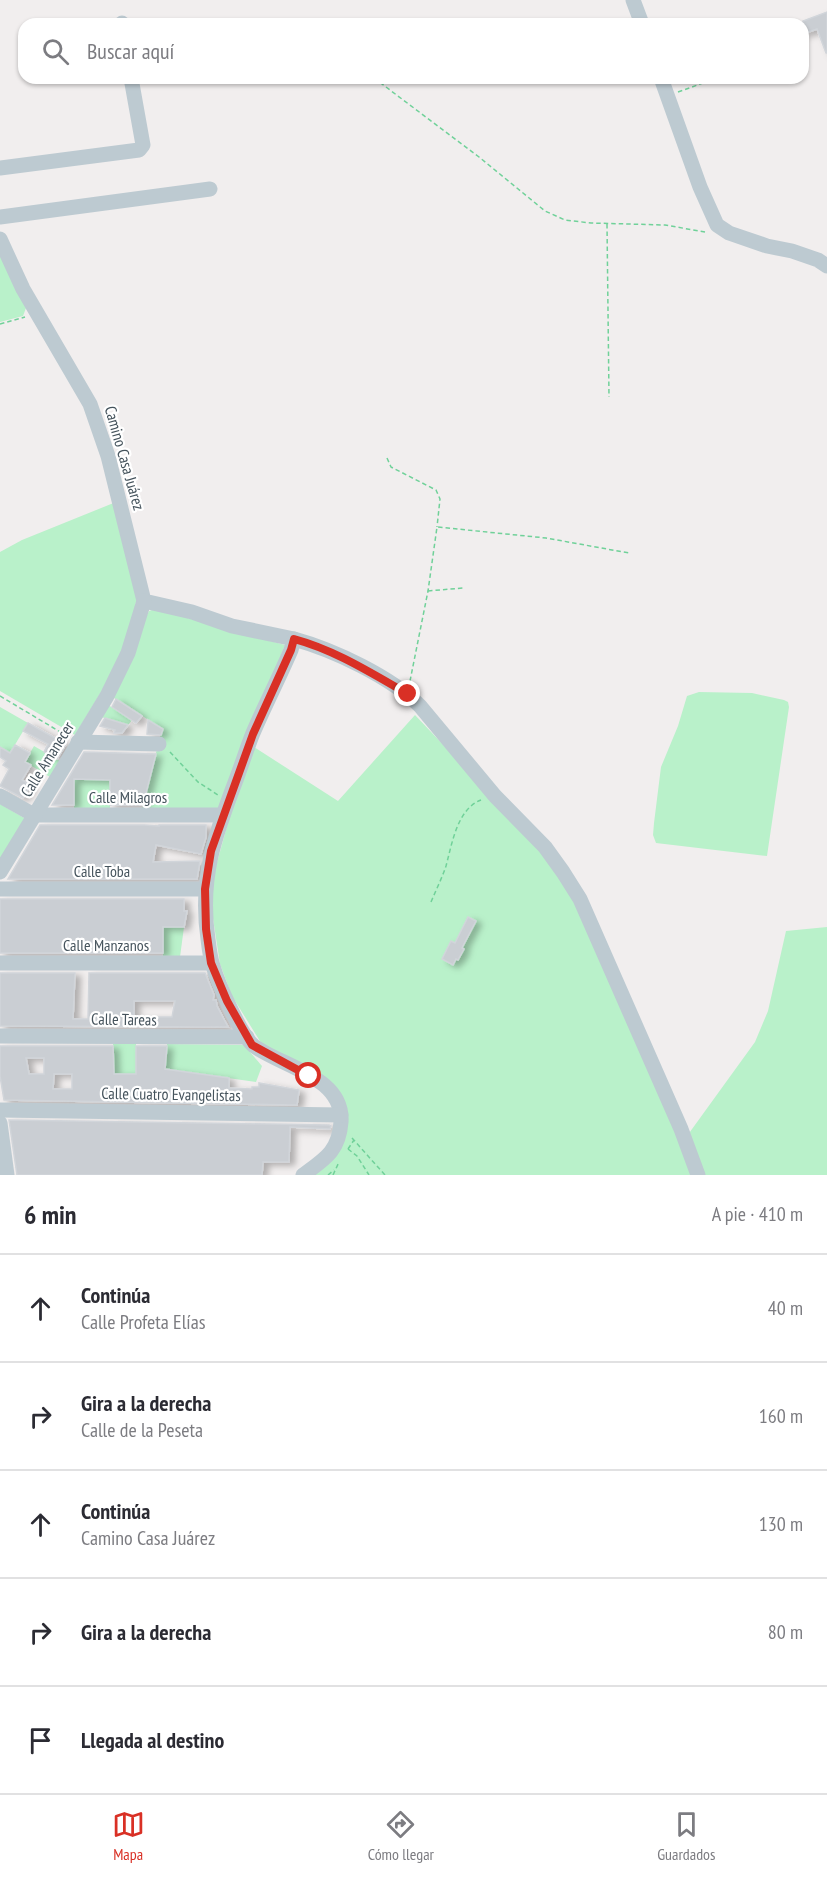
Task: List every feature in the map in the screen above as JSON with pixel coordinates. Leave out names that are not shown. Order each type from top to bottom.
[{"type":"street","points":[[633,0],[640,18]]},
{"type":"street","points":[[0,168],[139,150],[143,145],[133,84]]},
{"type":"street","points":[[663,84],[700,187],[717,225],[729,233],[767,246],[792,251],[818,260],[827,266]]},
{"type":"street","points":[[0,217],[210,189]]},
{"type":"street","name":"Camino Casa Juárez","points":[[0,239],[23,289],[90,404],[108,456],[144,601]]},
{"type":"street","points":[[144,601],[192,612],[232,626],[317,645],[408,694],[420,706],[495,796],[545,847],[580,899],[669,1101],[698,1175]]},
{"type":"street","name":"Calle Amanecer","points":[[0,872],[107,696],[128,653],[144,601]]},
{"type":"street","points":[[294,639],[253,734],[223,815],[211,851],[205,889],[206,929],[211,963],[227,1001],[250,1041],[327,1087],[339,1102],[341,1114],[337,1145],[322,1161],[303,1175]]},
{"type":"street","points":[[78,742],[159,744]]},
{"type":"street","points":[[0,796],[34,815]]},
{"type":"street","name":"Calle Milagros","points":[[34,815],[223,815]]},
{"type":"street","name":"Calle Toba","points":[[0,889],[205,889]]},
{"type":"street","name":"Calle Manzanos","points":[[0,963],[211,963]]},
{"type":"street","name":"Calle Tareas","points":[[0,1036],[250,1041]]},
{"type":"street","name":"Calle Cuatro Evangelistas","points":[[0,1110],[341,1114]]},
{"type":"street","points":[[0,1123],[7,1175]]},
{"type":"path","points":[[382,84],[544,211],[566,220],[664,225],[705,232]]},
{"type":"path","points":[[667,96],[700,84]]},
{"type":"path","points":[[607,223],[609,397]]},
{"type":"path","points":[[0,324],[37,313]]},
{"type":"path","points":[[387,458],[391,468],[436,490],[440,499],[428,591],[408,694]]},
{"type":"path","points":[[437,527],[546,538],[629,553]]},
{"type":"path","points":[[428,591],[463,588]]},
{"type":"path","points":[[0,696],[78,742]]},
{"type":"path","points":[[159,744],[162,741],[198,782],[221,797],[223,815]]},
{"type":"path","points":[[431,902],[445,868],[455,830],[477,802],[495,796]]},
{"type":"path","points":[[340,1131],[354,1139],[385,1175]]},
{"type":"path","points":[[348,1149],[357,1156],[369,1175]]},
{"type":"path","points":[[328,1175],[342,1158]]},
{"type":"path","points":[[333,1175],[335,1168]]},
{"type":"green space","points":[[0,250],[26,308],[23,316],[0,322]]},
{"type":"green space","points":[[116,502],[137,598],[124,654],[75,735],[0,691],[0,552],[22,540]]},
{"type":"green space","points":[[155,609],[285,645],[220,808],[142,809],[162,729],[138,713],[128,725],[101,717],[108,705],[121,713],[126,706],[111,696],[149,611]]},
{"type":"green space","points":[[699,692],[752,693],[788,702],[767,856],[656,843],[653,835],[661,767],[678,726],[687,696]]},
{"type":"green space","points":[[0,707],[28,723],[10,753],[0,747]]},
{"type":"green space","points":[[415,715],[523,829],[571,891],[696,1175],[314,1175],[320,1171],[344,1106],[263,1046],[232,996],[220,964],[212,912],[213,877],[232,808],[254,747],[338,801]]},
{"type":"green space","points":[[34,746],[60,761],[50,777],[25,762]]},
{"type":"green space","points":[[74,779],[110,779],[110,809],[74,809]]},
{"type":"green space","points":[[0,804],[26,819],[0,863]]},
{"type":"green space","points":[[163,927],[184,927],[180,957],[163,957]]},
{"type":"green space","points":[[827,927],[827,1175],[701,1175],[687,1136],[755,1042],[768,1011],[786,931]]},
{"type":"green space","points":[[113,1044],[136,1044],[136,1074],[114,1074]]},
{"type":"green space","points":[[167,1044],[244,1045],[262,1066],[256,1082],[165,1069]]},
{"type":"building","points":[[827,12],[827,53],[817,29],[809,32],[809,19]]},
{"type":"building","points":[[116,699],[142,716],[136,723],[112,707]]},
{"type":"building","points":[[105,718],[128,725],[122,733],[114,733],[115,730],[100,726]]},
{"type":"building","points":[[148,720],[163,729],[161,735],[147,734]]},
{"type":"building","points":[[28,723],[66,744],[57,759],[44,752],[48,744],[23,731]]},
{"type":"building","points":[[15,745],[30,753],[25,762],[31,765],[22,780],[31,785],[23,798],[0,786],[9,769],[3,765],[6,761],[0,757],[0,747],[10,753]]},
{"type":"building","points":[[84,752],[156,754],[143,805],[110,805],[110,780],[74,779],[74,805],[52,805]]},
{"type":"building","points":[[40,825],[206,825],[206,837],[201,854],[156,845],[153,862],[200,861],[197,879],[8,879]]},
{"type":"building","points":[[0,899],[184,899],[184,911],[187,911],[184,927],[163,927],[163,953],[0,953]]},
{"type":"building","points":[[468,917],[476,921],[462,948],[464,949],[453,965],[442,959],[451,941],[455,943]]},
{"type":"building","points":[[0,973],[75,973],[73,1019],[88,1019],[89,973],[205,973],[214,995],[213,1000],[216,1000],[228,1027],[0,1026]],"holes":[[[134,1001],[175,1001],[172,1017],[134,1017]]]},
{"type":"building","points":[[0,1046],[113,1046],[114,1074],[136,1074],[136,1046],[167,1046],[165,1069],[229,1078],[229,1088],[252,1089],[252,1087],[259,1087],[259,1083],[299,1090],[297,1105],[4,1100],[0,1076]],"holes":[[[26,1058],[44,1058],[44,1074],[29,1074]],[[54,1074],[72,1074],[72,1089],[53,1089]]]},
{"type":"building","points":[[9,1120],[331,1126],[330,1129],[290,1127],[289,1162],[263,1162],[262,1175],[17,1175]]},
{"type":"route","points":[[309,1076],[252,1045],[227,1001],[211,963],[206,929],[205,889],[211,851],[253,734],[294,639],[317,645],[408,694]]}]
